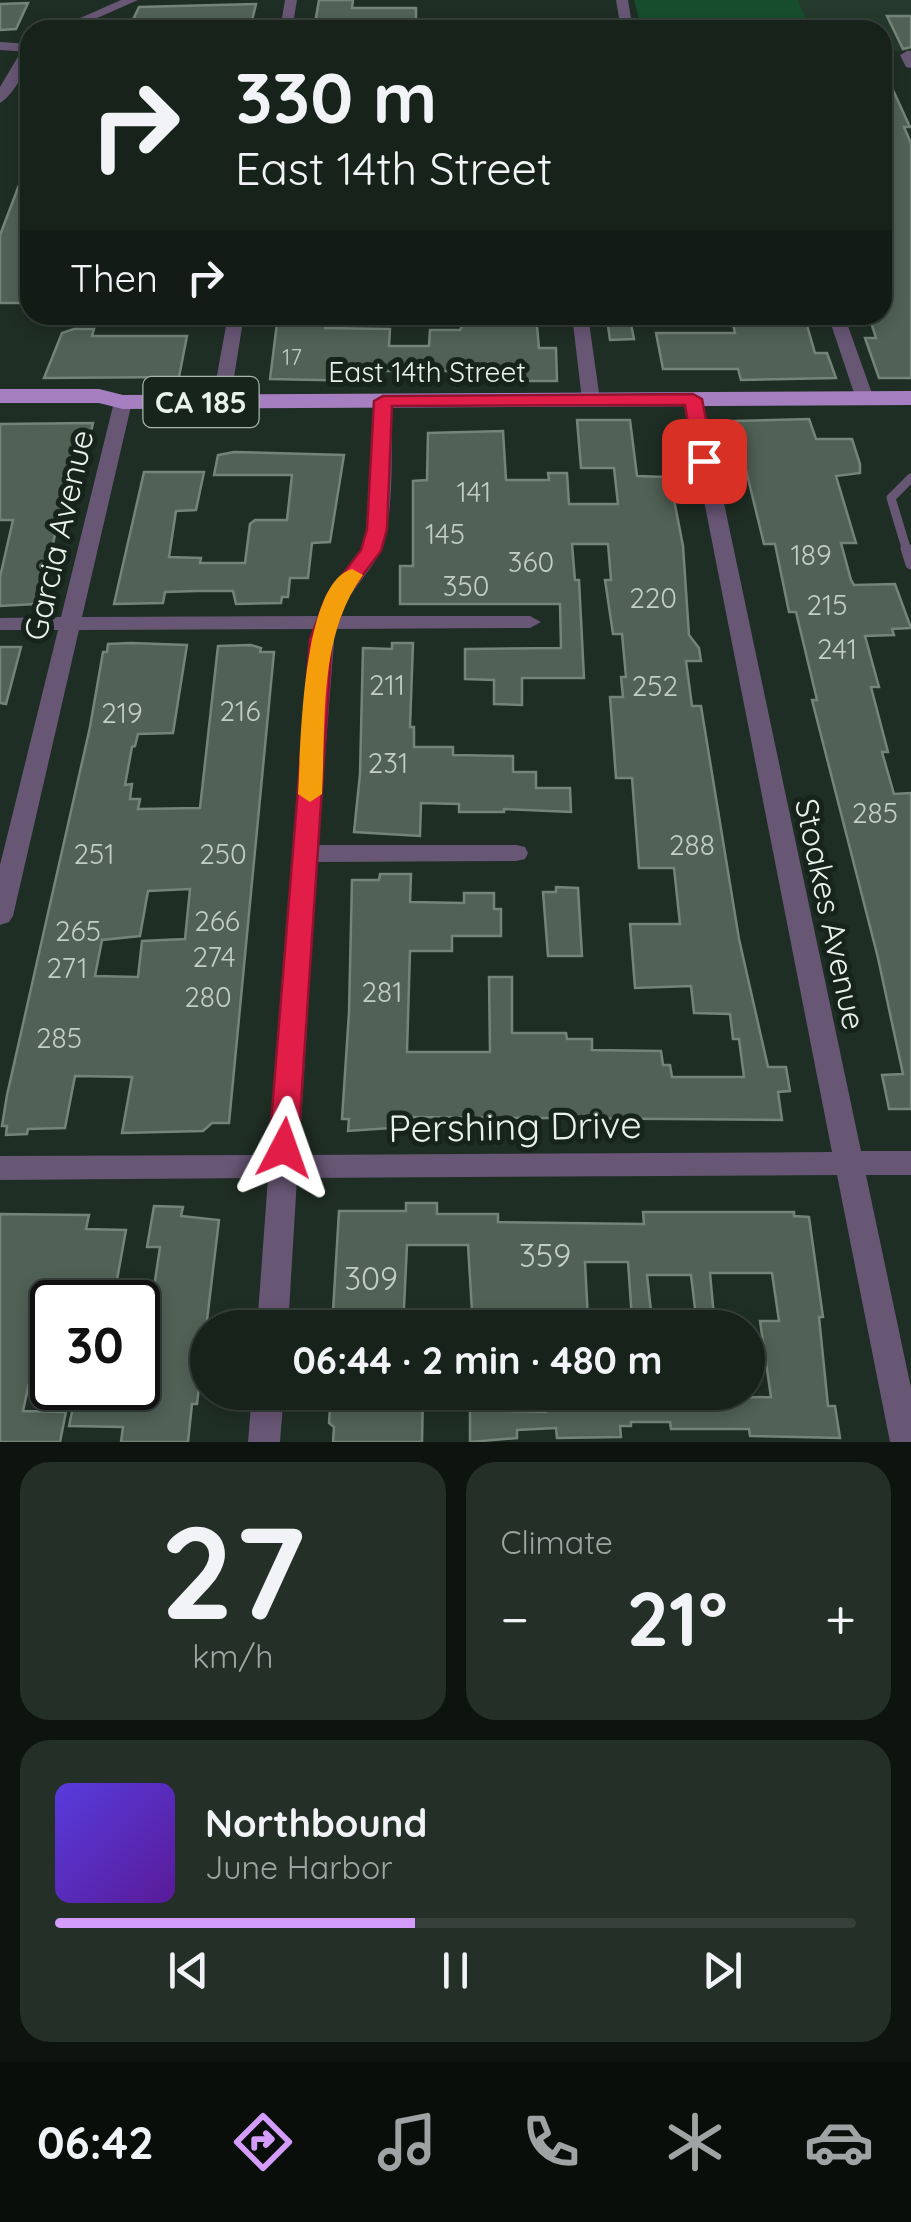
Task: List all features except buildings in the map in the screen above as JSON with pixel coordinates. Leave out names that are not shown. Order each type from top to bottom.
[{"type":"main road","name":"East 14th Street","points":[[0,396],[99,396],[123,402],[911,398]]},
{"type":"main road","name":"East 14th Street","points":[[0,412],[95,411],[123,402]]},
{"type":"street","points":[[88,0],[100,10]]},
{"type":"street","points":[[80,20],[132,0]]},
{"type":"street","points":[[0,99],[20,65]]},
{"type":"street","points":[[220,402],[234,325]]},
{"type":"street","points":[[581,325],[591,400]]},
{"type":"street","points":[[839,325],[865,399]]},
{"type":"street","name":"Stoakes Avenue","points":[[693,399],[906,1442]]},
{"type":"street","points":[[273,1310],[321,639],[337,595],[371,551],[377,529],[383,401]]},
{"type":"street","name":"Garcia Avenue","points":[[0,916],[123,402]]},
{"type":"street","points":[[0,624],[530,622]]},
{"type":"street","points":[[306,854],[516,853]]},
{"type":"street","name":"Pershing Drive","points":[[0,1168],[911,1163]]},
{"type":"street","points":[[264,1442],[267,1410]]},
{"type":"lane","points":[[911,478],[891,498],[911,564]]},
{"type":"shaded area","points":[[798,0],[911,0],[911,51],[892,51],[892,20],[807,20]]},
{"type":"green space","points":[[634,0],[798,0],[807,20],[639,20]]},
{"type":"slow traffic","points":[[310,794],[321,639],[337,595],[352,575]]},
{"type":"route","points":[[284,1148],[321,639],[337,595],[371,551],[377,529],[383,401],[693,399],[704,461]]}]
